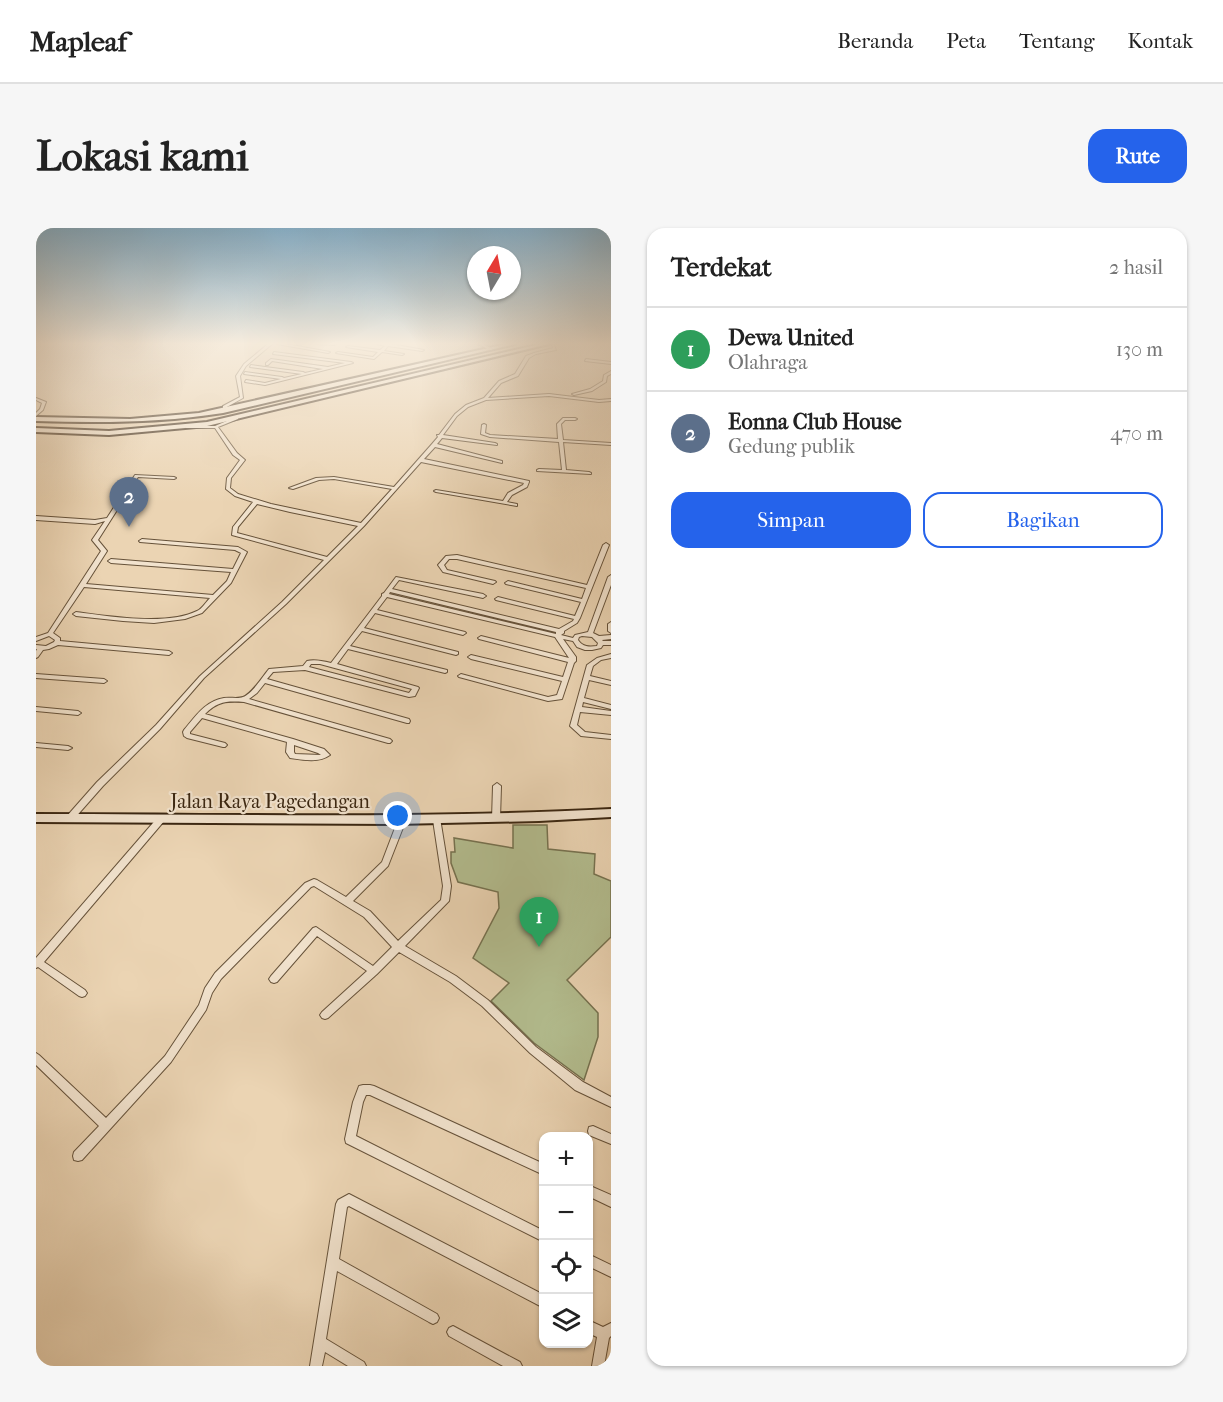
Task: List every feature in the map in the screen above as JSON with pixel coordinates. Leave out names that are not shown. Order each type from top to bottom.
[{"type":"main road","points":[[36,417],[136,423],[183,418],[284,397]]},
{"type":"main road","points":[[36,431],[138,432],[187,427],[237,418],[323,397]]},
{"type":"main road","points":[[136,423],[129,426],[129,429],[138,432]]},
{"type":"main road","name":"Jalan Raya Pagedangan","points":[[36,818],[402,820],[496,819],[611,813]]},
{"type":"street","points":[[70,818],[100,784],[158,727],[202,677],[284,603],[362,525],[434,445],[456,415],[467,406],[485,399],[515,397]]},
{"type":"street","points":[[571,397],[599,401],[611,400]]},
{"type":"street","points":[[233,409],[245,403],[240,398]]},
{"type":"street","points":[[224,407],[240,398],[252,401],[272,400]]},
{"type":"street","points":[[36,399],[44,402],[36,417]]},
{"type":"street","points":[[187,427],[216,427],[237,418]]},
{"type":"street","points":[[564,471],[559,424],[564,419],[575,419]]},
{"type":"street","points":[[484,425],[483,434],[490,436],[611,444]]},
{"type":"street","points":[[216,427],[235,454],[243,460],[229,478],[228,489],[240,497],[256,502],[362,525]]},
{"type":"street","points":[[439,436],[495,444]]},
{"type":"street","points":[[434,445],[500,462]]},
{"type":"street","points":[[420,460],[527,482],[525,486],[510,494],[505,502]]},
{"type":"street","points":[[538,470],[589,473]]},
{"type":"street","points":[[36,639],[50,634],[104,551],[95,540],[137,476],[174,477]]},
{"type":"street","points":[[291,488],[318,479],[334,478],[393,488]]},
{"type":"street","points":[[436,491],[514,505]]},
{"type":"street","points":[[256,502],[236,527],[234,534],[327,559]]},
{"type":"street","points":[[36,520],[93,525],[109,519]]},
{"type":"street","points":[[93,525],[99,534]]},
{"type":"street","points":[[76,614],[167,620],[200,612],[229,582],[244,552],[241,549],[142,541]]},
{"type":"street","points":[[559,634],[578,618],[606,545]]},
{"type":"street","points":[[493,582],[445,570],[441,565],[448,557],[457,556],[590,586]]},
{"type":"street","points":[[111,561],[234,571]]},
{"type":"street","points":[[333,665],[396,579],[402,577],[483,596]]},
{"type":"street","points":[[590,634],[611,577]]},
{"type":"street","points":[[508,583],[585,601]]},
{"type":"street","points":[[82,585],[214,597]]},
{"type":"street","points":[[386,592],[576,638],[590,634],[599,640],[611,643]]},
{"type":"street","points":[[498,599],[578,618]]},
{"type":"street","points":[[373,611],[463,633]]},
{"type":"street","points":[[611,624],[611,631]]},
{"type":"street","points":[[361,629],[456,653]]},
{"type":"street","points":[[50,634],[58,639],[57,643]]},
{"type":"street","points":[[461,675],[552,699],[560,697],[573,657],[559,634]]},
{"type":"street","points":[[599,640],[611,637]]},
{"type":"street","points":[[481,638],[573,661]]},
{"type":"street","points":[[576,638],[578,644],[592,649],[599,647],[599,640]]},
{"type":"street","points":[[36,656],[38,647],[57,643],[169,653]]},
{"type":"street","points":[[347,647],[445,671]]},
{"type":"street","points":[[611,656],[592,662],[573,726],[583,734],[611,737]]},
{"type":"street","points":[[471,657],[566,680]]},
{"type":"street","points":[[599,659],[611,662]]},
{"type":"street","points":[[244,700],[271,670],[305,668],[407,695],[412,695],[416,690],[415,686],[333,665],[312,662],[305,668]]},
{"type":"street","points":[[36,676],[104,681]]},
{"type":"street","points":[[586,677],[611,683]]},
{"type":"street","points":[[263,680],[407,721]]},
{"type":"street","points":[[580,699],[611,706]]},
{"type":"street","points":[[222,745],[187,736],[186,732],[216,700],[244,700],[388,741]]},
{"type":"street","points":[[36,709],[78,713]]},
{"type":"street","points":[[577,709],[611,713]]},
{"type":"street","points":[[201,715],[291,741],[321,750],[326,755],[320,759],[294,756],[290,752],[291,741]]},
{"type":"street","points":[[36,745],[68,748]]},
{"type":"street","points":[[496,819],[497,786]]},
{"type":"street","points":[[82,993],[37,963],[162,818]]},
{"type":"street","points":[[325,1015],[375,971],[447,896],[437,819]]},
{"type":"street","points":[[347,902],[385,864],[402,820]]},
{"type":"street","points":[[78,1156],[168,1059],[203,1007],[208,991],[218,976],[310,883],[319,883],[367,914],[398,946],[453,979],[485,1003],[533,1050],[579,1086],[611,1102]]},
{"type":"street","points":[[274,979],[316,931],[375,971]]},
{"type":"street","points":[[36,1059],[105,1125]]},
{"type":"street","points":[[539,1168],[370,1090],[363,1090],[358,1102],[350,1139],[539,1235]]},
{"type":"street","points":[[593,1131],[611,1139]]},
{"type":"street","points":[[593,1192],[611,1201]]},
{"type":"street","points":[[316,1366],[342,1204],[349,1200],[539,1300]]},
{"type":"street","points":[[333,1262],[433,1318]]},
{"type":"street","points":[[593,1262],[611,1271]]},
{"type":"street","points":[[593,1328],[608,1332],[598,1366]]},
{"type":"street","points":[[453,1332],[516,1366]]},
{"type":"street","points":[[320,1342],[360,1366]]},
{"type":"green space","points":[[513,825],[547,825],[548,849],[595,854],[594,874],[611,881],[611,937],[567,980],[598,1013],[598,1037],[584,1080],[534,1043],[491,1001],[509,983],[473,958],[499,908],[498,892],[458,882],[451,863],[451,852],[455,852],[454,838],[513,848]]},
{"type":"place","name":"Eonna Club House","points":[[129,527]]},
{"type":"place","name":"Dewa United","points":[[539,947]]}]
